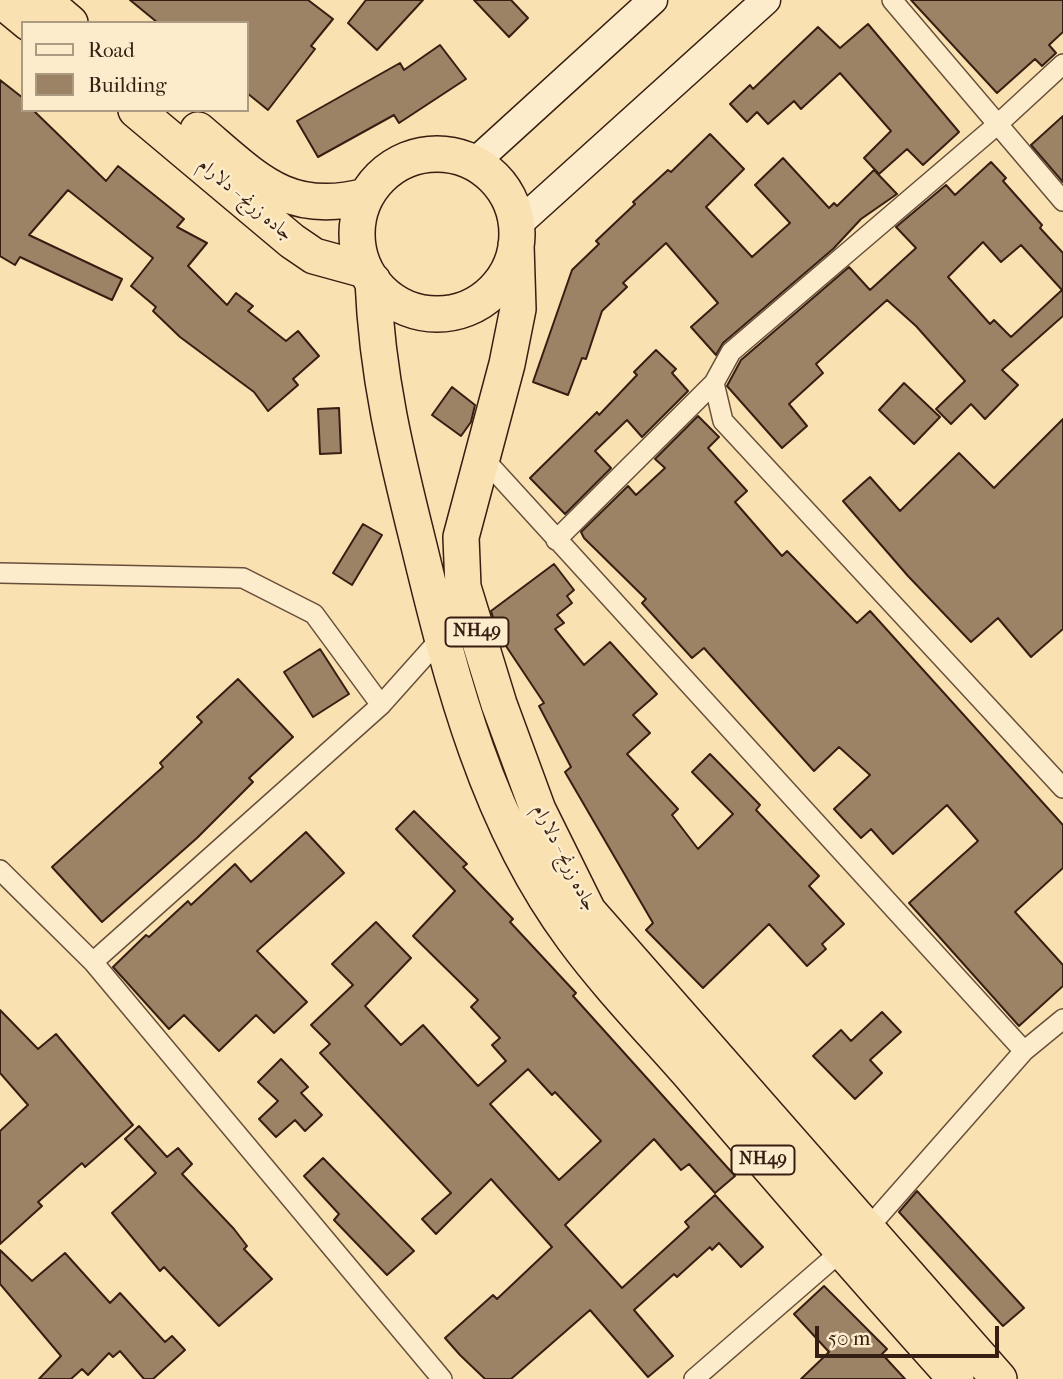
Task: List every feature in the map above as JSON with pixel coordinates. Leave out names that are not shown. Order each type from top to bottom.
[{"type":"highway","points":[[1,0],[27,21]]},
{"type":"highway","points":[[43,0],[68,21]]},
{"type":"highway","name":"جاده زرنج - دلارام","points":[[138,112],[292,241],[314,256],[369,276],[386,412],[440,639],[473,742],[510,833],[572,938],[840,1251],[956,1379]]},
{"type":"highway","name":"جاده زرنج - دلارام","points":[[177,112],[277,191],[306,202],[336,204],[366,196]]},
{"type":"highway","name":"NH49","points":[[369,276],[358,246],[358,220],[366,196],[381,176],[401,162],[425,155],[450,155],[474,163],[494,178],[508,198],[517,235]]},
{"type":"highway","points":[[369,276],[389,298],[410,309],[433,314],[457,312],[478,303],[497,288],[509,268],[517,235]]},
{"type":"highway","name":"جاده زرنج - دلارام","points":[[517,235],[518,309],[483,458],[461,537],[463,587],[499,704],[538,810],[588,911],[869,1227],[999,1379]]},
{"type":"main road","points":[[474,163],[653,0]]},
{"type":"main road","points":[[517,235],[765,0]]},
{"type":"street","points":[[892,0],[1063,201]]},
{"type":"street","points":[[556,540],[714,383],[731,352],[998,124],[1063,64]]},
{"type":"street","points":[[714,383],[723,421],[1063,788]]},
{"type":"street","points":[[483,458],[1024,1051]]},
{"type":"street","points":[[1,575],[243,578],[314,614],[380,705]]},
{"type":"street","points":[[93,962],[380,705],[440,639]]},
{"type":"street","points":[[0,870],[93,962],[442,1379]]},
{"type":"street","points":[[694,1379],[869,1227],[1024,1051],[1063,1019]]},
{"type":"building","points":[[130,0],[308,0],[333,19],[311,46],[315,49],[268,110],[248,94],[248,21],[156,21]]},
{"type":"building","points":[[366,0],[423,0],[377,50],[348,23]]},
{"type":"building","points":[[474,0],[511,0],[528,18],[509,37]]},
{"type":"building","points":[[911,0],[1063,0],[1063,32],[1049,45],[1056,53],[1042,66],[1035,59],[997,93]]},
{"type":"building","points":[[868,24],[959,132],[923,165],[907,149],[879,174],[864,158],[891,131],[840,73],[801,109],[794,101],[768,124],[757,112],[747,122],[730,104],[750,85],[753,89],[818,27],[840,48]]},
{"type":"building","points":[[440,45],[466,79],[399,123],[394,115],[318,157],[297,121],[400,63],[404,70]]},
{"type":"building","points":[[0,80],[21,96],[21,112],[35,112],[106,181],[118,166],[184,219],[177,227],[207,243],[188,266],[227,305],[236,293],[253,306],[248,311],[286,341],[298,331],[319,356],[293,379],[298,385],[268,411],[254,392],[180,337],[153,311],[156,307],[131,286],[153,258],[68,190],[29,235],[122,279],[112,300],[20,257],[15,265],[0,256]]},
{"type":"building","points":[[1063,116],[1063,182],[1031,145]]},
{"type":"building","points":[[710,134],[744,169],[706,207],[752,257],[790,223],[755,185],[783,158],[829,208],[834,203],[837,206],[874,170],[897,194],[861,219],[833,249],[723,343],[716,355],[691,327],[718,303],[666,243],[623,283],[627,287],[602,311],[586,359],[582,358],[568,395],[533,382],[572,270],[599,244],[596,241],[635,204],[633,202],[668,170],[671,172]]},
{"type":"building","points":[[991,162],[1006,178],[1003,181],[1042,225],[1040,228],[1063,253],[1063,316],[1002,370],[1018,385],[985,419],[971,404],[951,424],[936,409],[965,381],[916,326],[887,300],[816,364],[823,373],[789,404],[807,426],[782,448],[727,386],[741,360],[849,267],[870,290],[916,248],[896,227],[946,185],[955,195]],"holes":[[[983,242],[1001,262],[1021,245],[1062,290],[1011,337],[994,320],[990,324],[948,277]]]},
{"type":"building","points":[[656,350],[676,369],[672,373],[688,391],[642,437],[627,420],[595,451],[611,468],[565,514],[530,478],[597,412],[599,415],[637,375],[634,372]]},
{"type":"building","points":[[904,383],[940,417],[914,444],[879,410]]},
{"type":"building","points":[[452,387],[475,405],[471,422],[461,436],[432,415]]},
{"type":"building","points":[[339,408],[341,453],[320,454],[318,409]]},
{"type":"building","points":[[698,416],[719,437],[708,448],[747,491],[735,502],[782,556],[787,551],[857,623],[870,611],[1063,825],[1063,868],[1015,912],[1063,965],[1063,986],[1019,1026],[909,903],[978,841],[947,805],[893,854],[871,829],[861,838],[834,809],[870,775],[839,747],[814,771],[704,648],[692,658],[642,603],[646,599],[584,538],[581,532],[628,486],[636,495],[665,468],[655,459]]},
{"type":"building","points":[[1063,419],[1063,629],[1031,657],[998,618],[971,642],[908,576],[843,501],[870,477],[900,511],[959,453],[994,488]]},
{"type":"building","points":[[363,524],[382,535],[352,585],[333,573]]},
{"type":"building","points":[[554,564],[574,590],[567,596],[572,603],[557,615],[564,623],[555,629],[584,665],[610,642],[657,694],[633,715],[650,733],[627,754],[678,809],[672,815],[698,849],[733,814],[692,772],[710,754],[760,805],[756,810],[819,876],[809,886],[844,924],[822,944],[826,949],[807,966],[769,924],[703,988],[646,930],[653,923],[565,772],[571,767],[539,706],[544,703],[498,634],[491,611]]},
{"type":"building","points":[[320,649],[349,694],[313,717],[284,672]]},
{"type":"building","points":[[238,679],[293,737],[249,778],[253,782],[197,838],[102,922],[52,867],[163,767],[160,763],[202,722],[197,717]]},
{"type":"building","points":[[414,811],[467,864],[463,867],[513,919],[510,922],[576,993],[573,996],[735,1176],[715,1193],[689,1164],[681,1170],[654,1139],[565,1225],[622,1288],[689,1227],[685,1222],[715,1195],[763,1247],[741,1267],[719,1243],[712,1250],[710,1247],[677,1277],[674,1274],[634,1310],[673,1356],[648,1377],[590,1310],[511,1379],[485,1379],[445,1338],[493,1295],[497,1299],[552,1247],[491,1179],[436,1234],[422,1219],[451,1193],[320,1053],[330,1044],[311,1025],[353,985],[332,964],[376,922],[411,958],[365,1006],[401,1045],[423,1025],[478,1086],[506,1061],[492,1045],[500,1038],[471,1007],[478,1000],[413,936],[455,891],[396,829]],"holes":[[[528,1069],[552,1095],[555,1092],[601,1141],[559,1180],[490,1104]]]},
{"type":"building","points":[[306,832],[344,873],[257,951],[307,1002],[274,1033],[256,1015],[219,1051],[184,1015],[169,1029],[113,967],[146,935],[149,937],[188,901],[191,905],[235,864],[251,882]]},
{"type":"building","points":[[0,1010],[38,1049],[56,1034],[133,1125],[85,1167],[82,1163],[38,1202],[42,1206],[0,1244],[0,1131],[28,1105],[0,1073]]},
{"type":"building","points":[[882,1012],[901,1032],[870,1060],[882,1073],[855,1099],[813,1056],[841,1030],[851,1041]]},
{"type":"building","points":[[281,1059],[308,1087],[301,1093],[322,1115],[305,1131],[295,1120],[276,1137],[259,1119],[278,1101],[258,1082]]},
{"type":"building","points":[[139,1126],[167,1157],[178,1148],[192,1164],[182,1174],[234,1229],[247,1246],[244,1249],[272,1279],[219,1326],[164,1267],[160,1271],[112,1213],[156,1173],[125,1139]]},
{"type":"building","points":[[323,1158],[414,1251],[387,1275],[334,1220],[339,1214],[304,1176]]},
{"type":"building","points":[[917,1191],[1024,1308],[1003,1326],[899,1212]]},
{"type":"building","points":[[0,1250],[32,1281],[65,1253],[110,1303],[120,1293],[165,1342],[172,1336],[185,1350],[153,1379],[144,1379],[120,1351],[113,1357],[109,1353],[88,1375],[82,1369],[71,1379],[39,1379],[61,1356],[0,1284]]},
{"type":"building","points":[[824,1286],[887,1349],[882,1354],[905,1379],[801,1379],[829,1352],[794,1314]]}]
